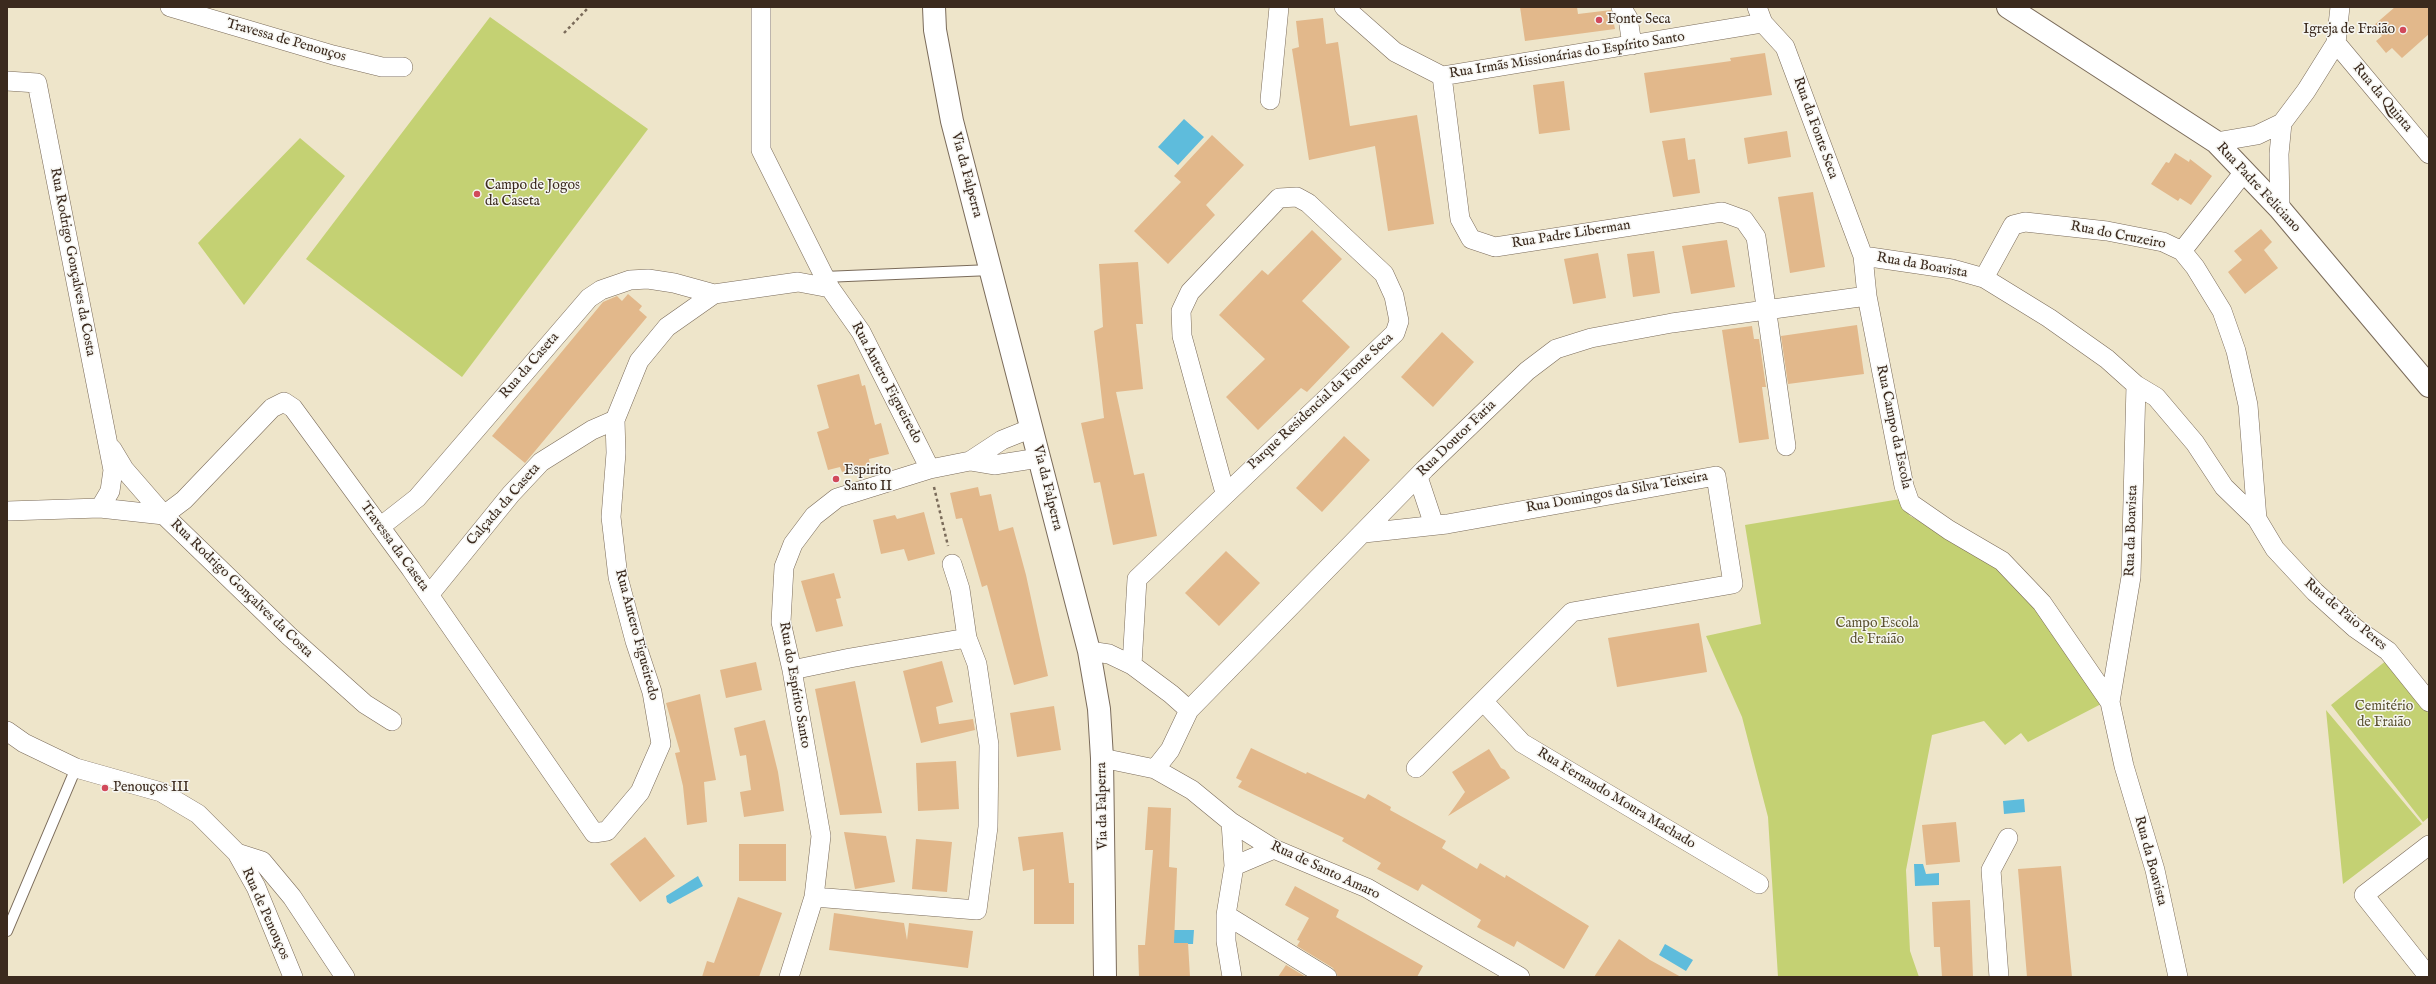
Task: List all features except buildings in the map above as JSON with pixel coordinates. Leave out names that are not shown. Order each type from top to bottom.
[{"type":"main road","name":"Via da Falperra","points":[[934,7],[935,30],[952,121],[1089,651],[1099,708],[1102,758],[1105,977]]},
{"type":"main road","name":"Rua Padre Feliciano","points":[[2008,7],[2216,142],[2280,209],[2429,386]]},
{"type":"street","name":"Travessa de Penouços","points":[[170,7],[333,55],[382,67],[403,67]]},
{"type":"street","points":[[761,7],[761,150],[827,283]]},
{"type":"street","points":[[1270,100],[1279,7]]},
{"type":"street","name":"Rua Irmãs Missionárias do Espírito Santo","points":[[1344,7],[1395,52],[1442,76],[1632,45],[1760,15]]},
{"type":"street","points":[[1621,7],[1628,18],[1632,45]]},
{"type":"street","points":[[2216,142],[2257,135],[2282,123],[2306,91],[2336,43],[2340,7]]},
{"type":"street","name":"Rua da Fonte Seca","points":[[1760,15],[1785,48],[1863,256]]},
{"type":"street","name":"Rua da Quinta","points":[[2336,43],[2426,146]]},
{"type":"street","name":"Rua Padre Liberman","points":[[1442,76],[1460,219],[1471,238],[1495,247],[1722,212],[1744,220],[1756,237],[1786,446]]},
{"type":"street","name":"Rua Rodrigo Gonçalves da Costa","points":[[7,81],[37,83],[113,470],[110,491],[100,508]]},
{"type":"street","points":[[2280,209],[2279,154],[2282,123]]},
{"type":"street","name":"Rua do Cruzeiro","points":[[1984,278],[2013,225],[2025,222],[2107,231],[2163,242],[2182,251],[2244,172]]},
{"type":"street","name":"Parque Residencial da Fonte Seca","points":[[1132,665],[1137,579],[1225,493],[1395,333],[1399,321],[1394,296],[1384,274],[1308,203],[1297,197],[1279,198],[1190,292],[1181,311],[1182,336],[1225,493]]},
{"type":"street","points":[[2182,251],[2195,267],[2222,311],[2236,351],[2248,405],[2257,519]]},
{"type":"street","name":"Rua da Boavista","points":[[1863,256],[1952,268],[1984,278],[2049,318],[2107,359],[2136,385],[2131,576],[2110,702],[2124,766],[2155,870],[2178,977]]},
{"type":"street","name":"Rua Campo da Escola","points":[[1863,256],[1867,296],[1904,486],[1910,503],[1949,530],[2002,561],[2042,603],[2110,702]]},
{"type":"street","name":"Rua da Caseta","points":[[380,527],[417,498],[584,304],[601,290],[630,280],[648,279],[674,283],[714,294]]},
{"type":"street","name":"Rua Antero Figueiredo","points":[[594,833],[607,831],[640,792],[661,744],[652,692],[635,641],[618,577],[611,517],[616,453],[615,420],[639,361],[667,326],[714,294],[798,282],[827,283],[861,332],[930,469]]},
{"type":"street","name":"Rua Doutor Faria","points":[[1155,769],[1170,750],[1190,710],[1212,686],[1418,477],[1527,370],[1556,349],[1591,338],[1767,308],[1867,296]]},
{"type":"street","name":"Rua de Paio Peres","points":[[2136,385],[2156,397],[2195,443],[2224,486],[2257,519],[2275,549],[2315,592],[2355,628],[2388,651],[2429,702]]},
{"type":"street","name":"Travessa da Caseta","points":[[164,515],[184,500],[272,408],[284,402],[293,408],[430,595],[594,833]]},
{"type":"street","name":"Calçada da Caseta","points":[[430,595],[511,494],[541,462],[592,430],[615,420]]},
{"type":"street","points":[[970,461],[1002,440],[1032,428]]},
{"type":"street","name":"Rua Rodrigo Gonçalves da Costa","points":[[107,441],[124,469],[164,515],[289,636],[365,704],[392,720]]},
{"type":"street","points":[[970,461],[994,465],[1010,464],[1039,458]]},
{"type":"street","name":"Rua do Espírito Santo","points":[[789,977],[814,897],[821,836],[792,670],[781,622],[784,567],[793,544],[814,516],[837,498],[930,469],[970,461]]},
{"type":"street","name":"Rua Domingos da Silva Teixeira","points":[[1364,533],[1434,525],[1716,476],[1733,584],[1572,612],[1416,768]]},
{"type":"street","points":[[1418,477],[1434,525]]},
{"type":"street","points":[[7,511],[100,508],[164,515]]},
{"type":"street","points":[[814,897],[977,910],[988,827],[989,745],[978,664],[967,638],[960,589],[952,564]]},
{"type":"street","points":[[792,670],[850,658],[967,638]]},
{"type":"street","points":[[1089,651],[1109,654],[1132,665],[1190,710]]},
{"type":"street","name":"Rua Fernando Moura Machado","points":[[1483,701],[1522,743],[1759,884]]},
{"type":"street","name":"Rua de Penouços","points":[[7,731],[24,743],[76,768],[161,792],[198,814],[237,853],[256,887],[293,977]]},
{"type":"street","name":"Rua de Santo Amaro","points":[[1102,758],[1155,769],[1192,790],[1231,822],[1274,849],[1368,888],[1515,976]]},
{"type":"street","points":[[1231,822],[1234,866],[1226,915],[1226,941],[1232,977]]},
{"type":"street","points":[[1999,977],[1991,870],[2008,838]]},
{"type":"street","points":[[2429,845],[2364,895],[2429,977]]},
{"type":"street","points":[[1234,866],[1274,849]]},
{"type":"street","points":[[237,853],[262,861],[292,897],[346,977]]},
{"type":"street","points":[[1226,915],[1327,977]]},
{"type":"lane","points":[[827,283],[991,270]]},
{"type":"lane","points":[[7,931],[76,768]]},
{"type":"path","points":[[564,33],[589,7]]},
{"type":"path","points":[[930,469],[952,564]]},
{"type":"green space","name":"Campo de Jogos da Caseta","points":[[490,17],[648,129],[462,377],[306,259]]},
{"type":"green space","points":[[300,138],[345,176],[244,305],[198,243]]},
{"type":"green space","name":"Campo Escola de Fraião","points":[[1900,499],[1910,516],[1999,563],[2030,594],[2105,702],[2028,742],[2021,733],[2005,745],[1984,721],[1932,735],[1906,870],[1910,951],[1919,977],[1778,977],[1768,817],[1742,717],[1706,636],[1761,624],[1745,525]]},
{"type":"green space","name":"Cemitério de Fraião","points":[[2387,660],[2429,714],[2429,817],[2423,822],[2331,705]]},
{"type":"green space","points":[[2326,710],[2422,824],[2343,884]]},
{"type":"water","points":[[1184,119],[1204,137],[1178,165],[1158,147]]},
{"type":"water","points":[[2024,799],[2025,812],[2004,814],[2003,801]]},
{"type":"water","points":[[1914,864],[1923,864],[1926,874],[1939,873],[1939,885],[1915,886]]},
{"type":"water","points":[[698,876],[703,886],[670,904],[667,902],[666,896]]},
{"type":"water","points":[[1162,930],[1194,930],[1193,944],[1162,944]]},
{"type":"water","points":[[1665,944],[1693,960],[1686,971],[1659,955]]},
{"type":"place","name":"Fonte Seca","points":[[1599,20]]},
{"type":"place","name":"Igreja de Fraião","points":[[2403,30]]},
{"type":"place","name":"Campo de Jogos da Caseta","points":[[477,194]]},
{"type":"place","name":"Espirito Santo II","points":[[836,479]]},
{"type":"place","name":"Penouços III","points":[[105,788]]}]
